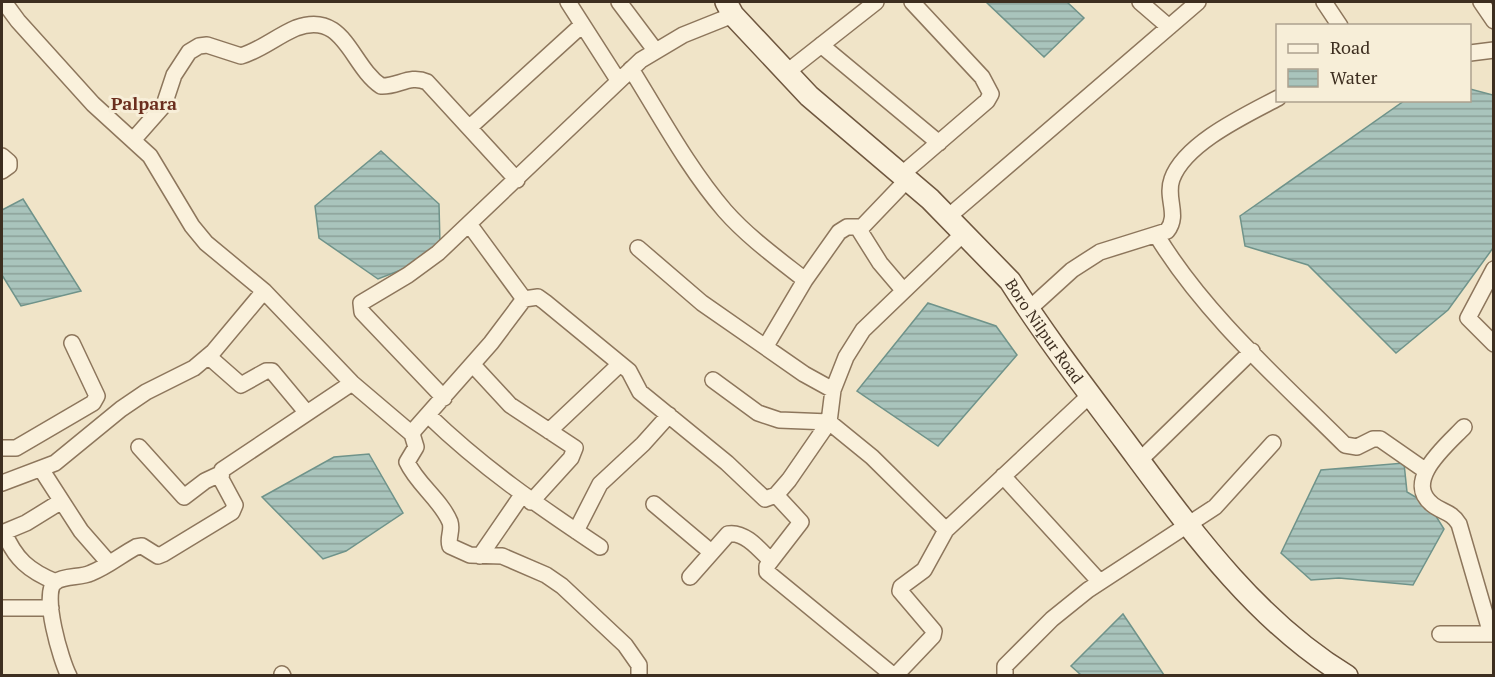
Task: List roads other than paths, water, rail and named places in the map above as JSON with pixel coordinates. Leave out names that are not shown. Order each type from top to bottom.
[{"type":"street","points":[[4,2],[18,21],[93,104],[134,138],[150,156],[192,226],[206,243],[264,291],[352,382],[412,434],[416,447],[406,462],[447,517],[451,529],[448,541],[450,546],[470,555],[502,556],[546,575],[562,586],[625,645],[639,665],[639,675]]},
{"type":"street","points":[[568,2],[618,81]]},
{"type":"street","points":[[619,2],[655,50]]},
{"type":"street","points":[[787,72],[876,2]]},
{"type":"street","points":[[766,346],[805,280],[839,232],[847,227],[858,228],[866,224],[904,178],[939,143],[987,101],[991,94],[982,77],[912,2]]},
{"type":"street","points":[[1140,2],[1169,27]]},
{"type":"street","points":[[948,217],[1198,2]]},
{"type":"street","points":[[1324,2],[1339,24]]},
{"type":"street","points":[[1481,2],[1494,21]]},
{"type":"street","points":[[444,398],[360,308],[364,299],[408,276],[438,253],[631,69],[655,50],[730,8]]},
{"type":"street","name":"Boro Nilpur Road","points":[[730,8],[809,96],[948,217],[1010,281],[1028,310],[1187,525],[1263,608],[1328,664],[1347,675]]},
{"type":"street","points":[[134,138],[164,105],[180,62],[199,46],[207,45],[241,56],[297,28],[314,24],[325,25],[336,32],[381,86],[419,78],[427,82],[517,180]]},
{"type":"street","points":[[470,127],[582,26]]},
{"type":"street","points":[[821,45],[939,143]]},
{"type":"street","points":[[1471,53],[1494,50]]},
{"type":"street","points":[[631,69],[686,157],[726,212],[752,238],[805,280]]},
{"type":"street","points":[[1028,310],[1072,270],[1100,252],[1167,231],[1173,224],[1174,215],[1169,196],[1173,177],[1191,153],[1221,130],[1276,99]]},
{"type":"street","points":[[2,156],[9,162],[9,166],[2,171]]},
{"type":"street","points":[[469,224],[525,299]]},
{"type":"street","points":[[858,228],[880,263],[903,290]]},
{"type":"street","points":[[412,434],[473,364],[525,299],[538,297],[620,364],[632,375],[640,392],[727,463],[757,494],[765,499],[776,495],[830,422],[833,390],[846,357],[863,330],[964,233]]},
{"type":"street","points":[[1157,236],[1180,273],[1252,351],[1345,445],[1357,447],[1373,439],[1380,439],[1426,471]]},
{"type":"street","points":[[638,248],[702,303],[804,374],[833,390]]},
{"type":"street","points":[[1494,269],[1468,318],[1494,344]]},
{"type":"street","points":[[2,483],[41,469],[72,450],[130,403],[194,368],[208,356],[264,291]]},
{"type":"street","points":[[2,448],[16,448],[93,403],[97,396],[95,388],[72,343]]},
{"type":"street","points":[[1139,461],[1252,351]]},
{"type":"street","points":[[208,356],[240,385],[266,371],[272,372],[307,413]]},
{"type":"street","points":[[473,364],[510,405],[572,444],[574,453],[526,499],[480,556]]},
{"type":"street","points":[[549,431],[620,364]]},
{"type":"street","points":[[713,380],[758,413],[779,420],[830,422],[872,457],[946,530]]},
{"type":"street","points":[[139,447],[184,497],[205,481],[220,474],[226,466],[352,382]]},
{"type":"street","points":[[776,495],[801,522],[771,561],[766,572],[894,675],[933,636],[934,631],[905,598],[900,591],[901,587],[924,570],[946,530],[1090,395]]},
{"type":"street","points":[[429,415],[489,470],[526,499],[600,547]]},
{"type":"street","points":[[576,531],[600,484],[643,444],[669,415]]},
{"type":"street","points":[[1440,634],[1492,634],[1459,524],[1448,512],[1435,507],[1425,498],[1422,488],[1426,471],[1464,427]]},
{"type":"street","points":[[1005,675],[1005,666],[1052,619],[1100,581],[1215,507],[1230,493],[1273,442]]},
{"type":"street","points":[[41,469],[60,502],[109,563]]},
{"type":"street","points":[[69,675],[59,648],[51,608],[50,589],[56,582],[92,573],[142,546],[153,554],[163,554],[232,512],[235,506],[220,474]]},
{"type":"street","points":[[1003,476],[1100,581]]},
{"type":"street","points":[[56,582],[23,564],[3,532],[60,502]]},
{"type":"street","points":[[654,504],[711,552]]},
{"type":"street","points":[[690,576],[728,534],[735,533],[759,549],[771,561]]},
{"type":"street","points":[[2,609],[51,608]]},
{"type":"water","points":[[986,2],[1067,2],[1084,18],[1044,57]]},
{"type":"water","points":[[1471,89],[1493,95],[1493,248],[1448,310],[1396,353],[1308,265],[1245,246],[1240,216],[1403,102],[1471,102]]},
{"type":"water","points":[[381,151],[439,204],[440,244],[406,268],[378,279],[319,238],[315,206]]},
{"type":"water","points":[[23,199],[81,291],[21,306],[2,275],[2,210]]},
{"type":"water","points":[[928,303],[996,326],[1017,355],[938,446],[857,391]]},
{"type":"water","points":[[369,454],[403,513],[346,551],[323,559],[262,497],[334,457]]},
{"type":"water","points":[[1404,463],[1407,492],[1429,505],[1444,529],[1413,585],[1339,578],[1311,580],[1281,553],[1321,470]]},
{"type":"water","points":[[1123,614],[1164,675],[1081,675],[1071,666]]},
{"type":"district","name":"Palpara","points":[[144,103]]}]
